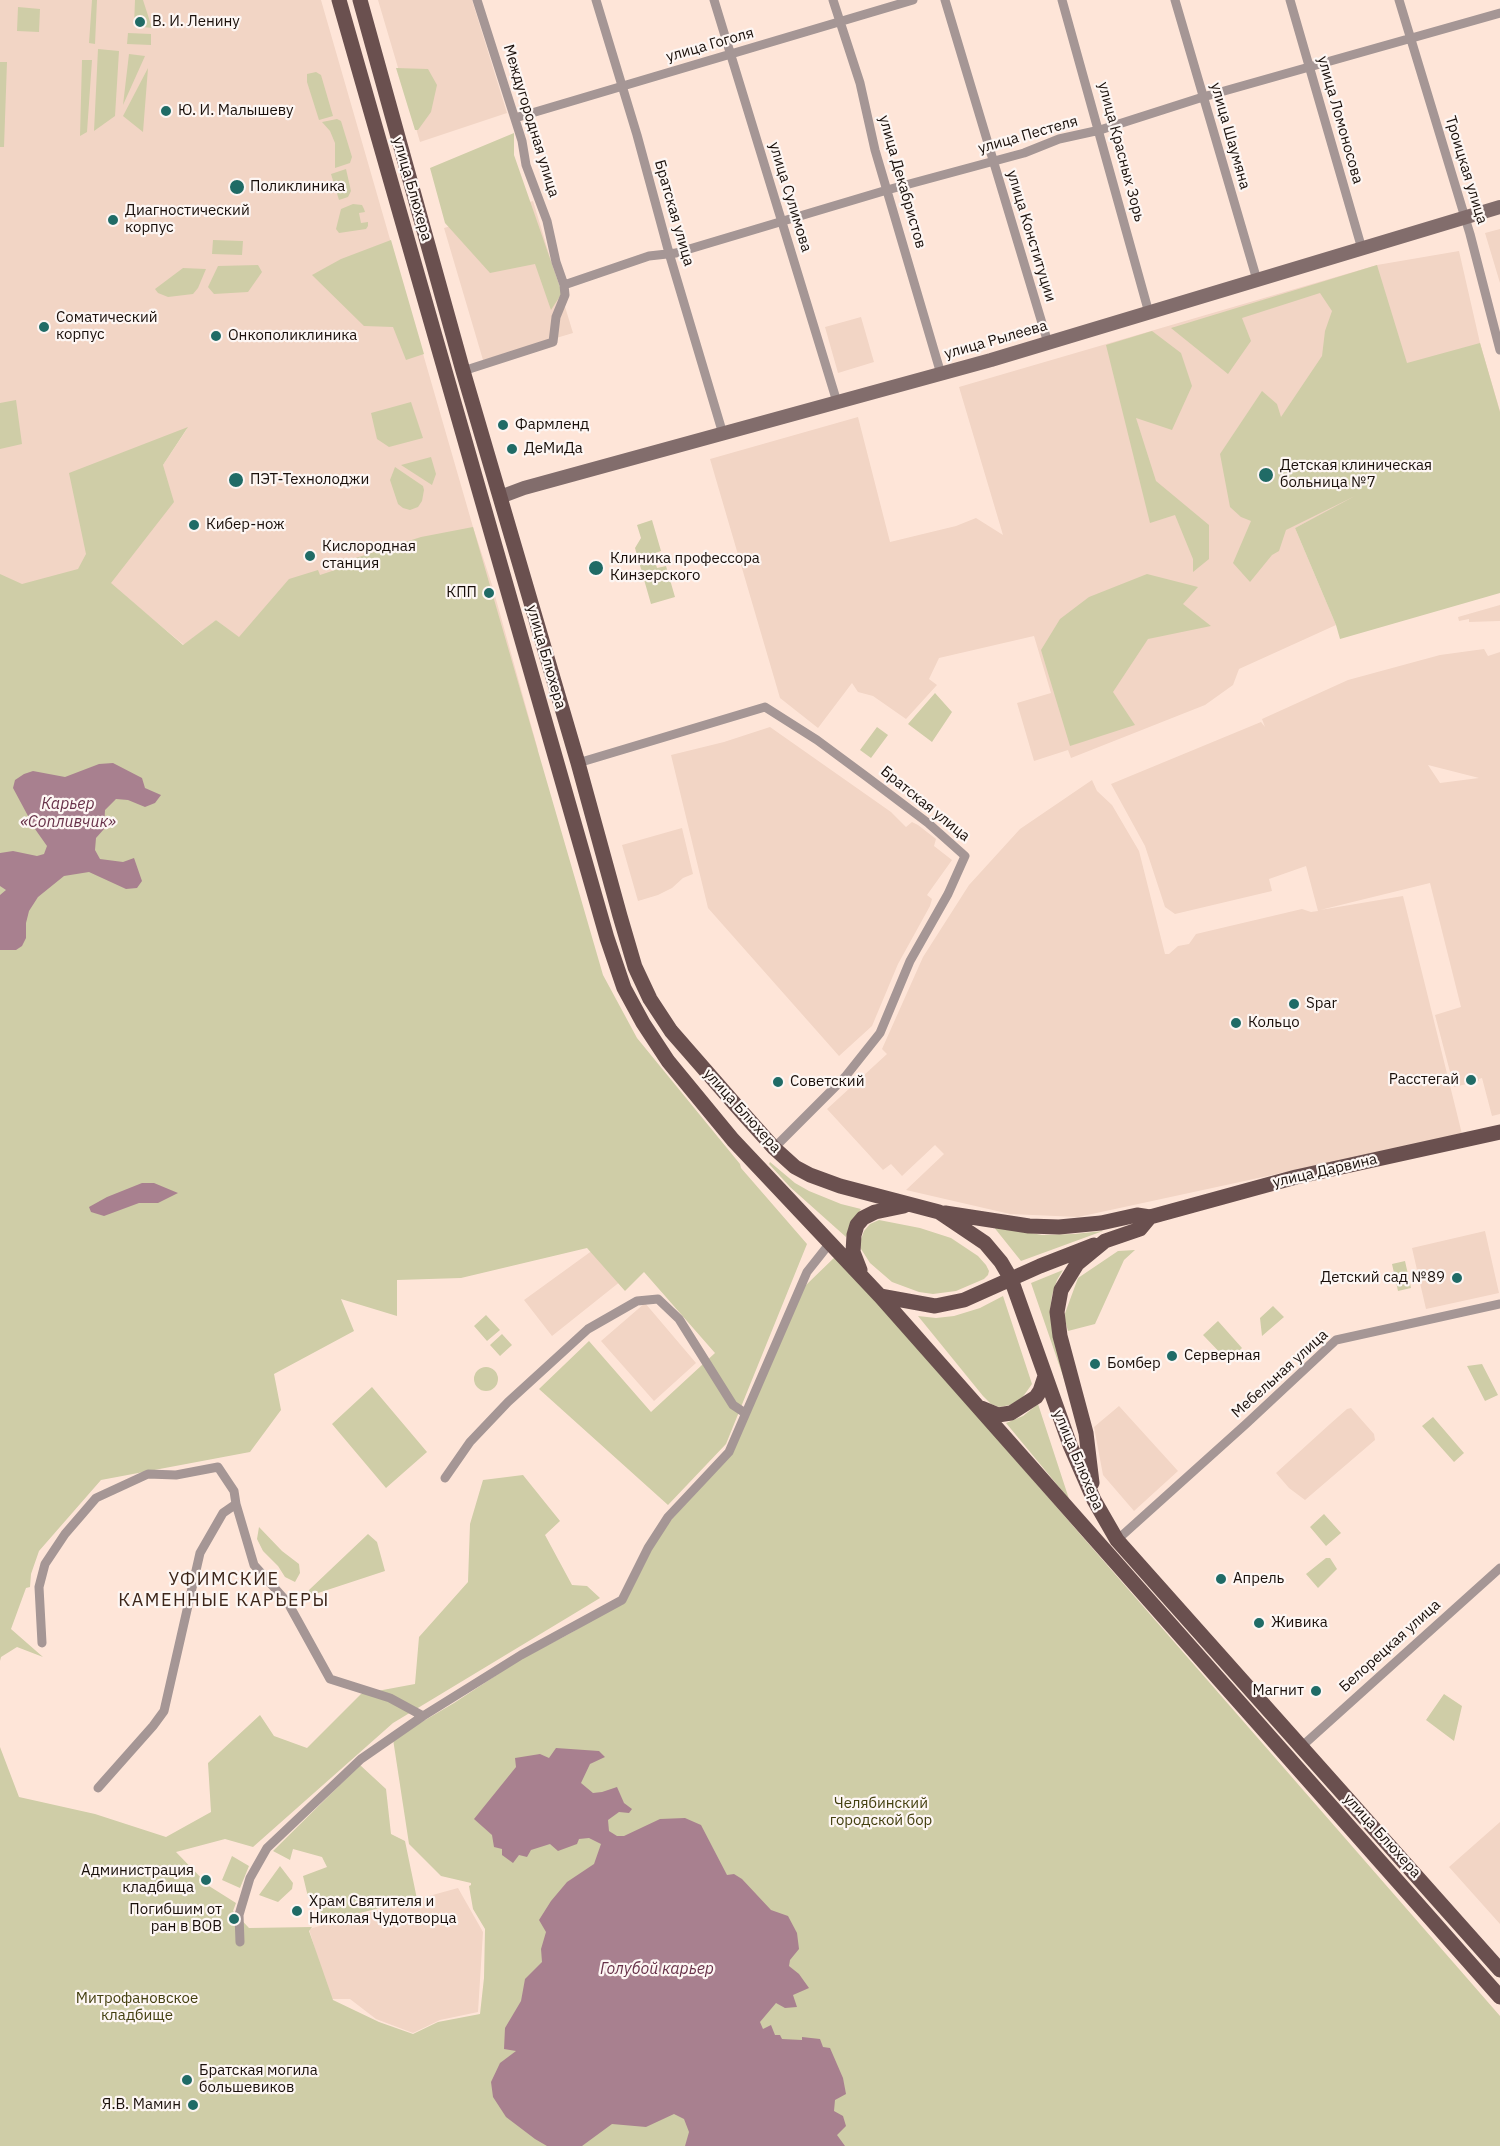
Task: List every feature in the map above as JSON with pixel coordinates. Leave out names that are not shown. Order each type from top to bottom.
[{"type":"main road","name":"улица Блюхера","points":[[339,0],[607,938],[624,988],[643,1023],[668,1060],[755,1164],[880,1296],[1500,1997]]},
{"type":"main road","name":"улица Блюхера","points":[[360,0],[463,371],[635,967],[650,999],[671,1031],[774,1148],[795,1167],[840,1186],[939,1212],[985,1244],[1001,1262],[1011,1279],[1070,1445],[1094,1500],[1117,1540],[1500,1970]]},
{"type":"main road","points":[[481,502],[500,497]]},
{"type":"main road","name":"улица Дарвина","points":[[939,1212],[1029,1226],[1059,1227],[1101,1223],[1137,1215],[1150,1216],[1296,1177],[1500,1132]]},
{"type":"main road","points":[[862,1277],[854,1252],[854,1235],[857,1225],[863,1218],[875,1212],[910,1205]]},
{"type":"main road","name":"улица Дарвина","points":[[1094,1500],[1086,1433],[1060,1336],[1057,1312],[1061,1290],[1077,1263],[1105,1241],[1140,1229],[1150,1216]]},
{"type":"main road","points":[[880,1296],[935,1306],[964,1300],[1105,1241]]},
{"type":"main road","points":[[978,1407],[998,1415],[1011,1413],[1036,1396],[1045,1376]]},
{"type":"street","name":"Междугородная улица","points":[[477,0],[522,141],[526,165],[547,221],[556,262],[564,285]]},
{"type":"street","name":"Братская улица","points":[[596,0],[723,434]]},
{"type":"street","name":"улица Сулимова","points":[[714,0],[837,402]]},
{"type":"street","name":"улица Декабристов","points":[[833,0],[860,83],[875,150],[941,374]]},
{"type":"street","name":"улица Гоголя","points":[[515,118],[913,0]]},
{"type":"street","name":"улица Конституции","points":[[945,0],[1048,342]]},
{"type":"street","name":"улица Красных Зорь","points":[[1062,0],[1149,313]]},
{"type":"street","name":"улица Шаумяна","points":[[1175,0],[1257,280]]},
{"type":"street","name":"улица Ломоносова","points":[[1290,0],[1362,249]]},
{"type":"street","name":"Троицкая улица","points":[[1400,0],[1465,218],[1500,350]]},
{"type":"street","name":"улица Пестеля","points":[[564,285],[649,256],[669,254],[887,190],[1024,153],[1059,139],[1100,130],[1203,97],[1500,13]]},
{"type":"street","name":"улица Рылеева","points":[[500,497],[524,488],[941,374],[1500,207]]},
{"type":"street","points":[[463,371],[553,342],[556,317],[565,295],[564,285]]},
{"type":"street","name":"Братская улица","points":[[578,763],[765,707],[817,740],[867,777],[928,823],[965,856],[948,894],[910,961],[880,1033],[845,1077],[774,1148]]},
{"type":"street","points":[[240,1942],[241,1908],[250,1878],[267,1848],[361,1759],[423,1716],[520,1655],[622,1600],[648,1548],[668,1517],[729,1452],[807,1272],[830,1243]]},
{"type":"street","points":[[445,1478],[470,1442],[508,1402],[588,1329],[637,1301],[658,1299],[679,1318],[733,1405],[745,1413]]},
{"type":"street","name":"Мебельная улица","points":[[1117,1540],[1238,1432],[1336,1340],[1500,1304]]},
{"type":"street","points":[[42,1643],[39,1587],[45,1564],[65,1534],[96,1498],[148,1474],[176,1475],[218,1467],[234,1491],[254,1565],[288,1603],[330,1679],[390,1698],[423,1716]]},
{"type":"street","points":[[98,1788],[164,1711],[200,1553],[223,1513],[236,1504]]},
{"type":"street","name":"Белорецкая улица","points":[[1301,1747],[1500,1568]]},
{"type":"shaded area","points":[[0,0],[321,0],[538,750],[239,638],[216,620],[184,645],[110,584],[0,607]],"holes":[[[187,429],[163,465],[87,480]]]},
{"type":"shaded area","points":[[378,0],[472,0],[507,113],[420,142]]},
{"type":"shaded area","points":[[533,201],[573,333],[483,360],[444,228]]},
{"type":"shaded area","points":[[1500,229],[1500,283],[1485,233]]},
{"type":"shaded area","points":[[1459,251],[1480,343],[1500,411],[1500,422],[1295,528],[1336,625],[1239,669],[1233,685],[1205,705],[1071,758],[1068,750],[1034,761],[1017,703],[1051,693],[1034,636],[939,658],[929,679],[937,685],[906,719],[873,696],[858,692],[852,683],[818,728],[780,698],[710,459],[858,417],[890,542],[956,526],[976,518],[1003,535],[959,387],[1377,265]]},
{"type":"shaded area","points":[[861,317],[874,362],[838,373],[825,327]]},
{"type":"shaded area","points":[[1500,605],[1500,621],[1469,622],[1469,619],[1459,621],[1458,617]]},
{"type":"shaded area","points":[[1484,649],[1488,656],[1500,652],[1500,1114],[1492,1116],[1482,1078],[1479,1081],[1454,1087],[1435,1015],[1461,1007],[1430,883],[1320,910],[1403,896],[1462,1134],[1078,1217],[1010,1214],[906,1190],[944,1154],[935,1145],[902,1176],[891,1164],[883,1170],[827,1109],[887,1054],[882,1049],[923,957],[969,885],[1020,829],[1092,780],[1097,791],[1112,805],[1139,851],[1165,954],[1169,954],[1178,946],[1189,944],[1196,934],[1302,909],[1311,912],[1318,911],[1306,866],[1269,879],[1272,891],[1175,914],[1165,907],[1145,846],[1111,784],[1261,722],[1265,727],[1262,719],[1348,680],[1440,655]],"holes":[[[1428,765],[1479,778],[1440,783]]]},
{"type":"shaded area","points":[[770,727],[891,812],[906,827],[912,822],[918,825],[936,839],[934,846],[952,860],[927,895],[932,899],[930,906],[898,964],[872,1026],[839,1056],[708,908],[671,755],[724,742]]},
{"type":"shaded area","points":[[682,828],[693,874],[658,895],[638,901],[622,845]]},
{"type":"shaded area","name":"Детский сад №89","points":[[1485,1231],[1499,1293],[1426,1309],[1412,1248]]},
{"type":"shaded area","points":[[593,1250],[621,1281],[552,1336],[524,1300]]},
{"type":"shaded area","points":[[645,1303],[696,1363],[654,1401],[601,1341]]},
{"type":"shaded area","points":[[1119,1406],[1178,1471],[1134,1511],[1103,1475],[1094,1427]]},
{"type":"shaded area","points":[[1351,1408],[1374,1434],[1375,1440],[1305,1500],[1289,1488],[1276,1473],[1347,1409]]},
{"type":"shaded area","points":[[1500,1822],[1500,1924],[1449,1867]]},
{"type":"shaded area","points":[[458,1888],[483,1932],[478,2012],[440,2020],[413,2033],[376,2019],[350,1999],[330,1999],[309,1929]]},
{"type":"green space","points":[[92,0],[97,0],[95,44],[89,43]]},
{"type":"green space","points":[[135,0],[143,0],[152,28],[134,26]]},
{"type":"green space","points":[[18,7],[40,9],[39,32],[17,31]]},
{"type":"green space","points":[[128,33],[151,34],[151,45],[127,44]]},
{"type":"green space","points":[[98,49],[119,51],[115,116],[94,131]]},
{"type":"green space","points":[[129,54],[145,56],[123,105]]},
{"type":"green space","points":[[82,60],[92,60],[87,132],[80,136]]},
{"type":"green space","points":[[0,62],[7,62],[4,147],[0,147]]},
{"type":"green space","points":[[148,68],[143,132],[123,116]]},
{"type":"green space","points":[[396,68],[428,69],[437,85],[431,112],[418,130],[415,130]]},
{"type":"green space","points":[[316,72],[321,75],[333,116],[319,120],[307,82],[307,74]]},
{"type":"green space","points":[[337,119],[341,121],[352,157],[350,163],[335,168],[335,143],[330,131],[322,122]]},
{"type":"green space","points":[[514,133],[514,155],[562,293],[551,310],[535,264],[490,273],[445,223],[430,168]]},
{"type":"green space","points":[[346,169],[351,191],[348,197],[339,200],[331,174]]},
{"type":"green space","points":[[353,204],[362,205],[365,212],[359,213],[361,223],[368,222],[368,226],[366,229],[339,233],[336,229],[341,209]]},
{"type":"green space","points":[[213,240],[243,241],[242,255],[212,254]]},
{"type":"green space","points":[[391,240],[424,354],[406,360],[393,327],[364,326],[312,275],[341,259]]},
{"type":"green space","points":[[258,265],[262,272],[248,292],[214,294],[208,287],[218,266]]},
{"type":"green space","points":[[1377,265],[1407,363],[1480,343],[1500,412],[1500,593],[1340,639],[1295,528],[1355,496],[1286,530],[1279,551],[1272,555],[1250,582],[1233,563],[1251,521],[1241,517],[1230,507],[1220,454],[1262,391],[1277,404],[1281,417],[1322,356],[1325,331],[1332,311],[1320,293],[1242,318],[1251,341],[1228,374],[1171,328]]},
{"type":"green space","points":[[183,268],[206,269],[193,294],[168,297],[158,293],[155,289]]},
{"type":"green space","points":[[1152,331],[1181,353],[1192,386],[1172,430],[1136,418],[1156,481],[1209,525],[1209,559],[1193,572],[1193,559],[1175,515],[1150,523],[1106,345]]},
{"type":"green space","points":[[16,400],[22,444],[0,449],[0,403]]},
{"type":"green space","points":[[411,402],[423,438],[389,447],[377,439],[371,413]]},
{"type":"green space","points":[[188,427],[163,465],[174,502],[111,583],[183,645],[216,620],[239,637],[289,579],[318,570],[320,575],[341,568],[340,563],[421,537],[473,527],[603,975],[637,1038],[741,1168],[807,1244],[726,1444],[668,1505],[539,1389],[589,1341],[651,1412],[715,1353],[644,1272],[625,1291],[587,1248],[461,1278],[397,1280],[397,1316],[341,1299],[354,1331],[274,1374],[281,1410],[250,1452],[101,1480],[39,1551],[31,1574],[30,1587],[26,1588],[11,1629],[43,1657],[17,1647],[1,1657],[0,1661],[0,574],[22,584],[78,569],[86,554],[69,473]]},
{"type":"green space","points":[[431,457],[436,474],[432,485],[401,465]]},
{"type":"green space","points":[[395,467],[423,486],[422,501],[418,507],[410,510],[398,504],[390,480]]},
{"type":"green space","points":[[652,520],[661,551],[653,554],[657,568],[666,566],[675,597],[651,604],[635,548],[641,538],[637,525]]},
{"type":"green space","points":[[1147,574],[1198,587],[1183,604],[1211,626],[1148,639],[1113,692],[1135,725],[1070,746],[1041,650],[1060,619],[1089,597]]},
{"type":"green space","points":[[935,693],[952,712],[932,742],[908,724]]},
{"type":"green space","points":[[877,727],[888,735],[871,758],[860,750]]},
{"type":"green space","points":[[770,1162],[795,1183],[809,1191],[841,1204],[861,1209],[846,1237],[790,1187],[769,1164]]},
{"type":"green space","points":[[879,1220],[920,1228],[951,1238],[978,1256],[986,1265],[988,1275],[956,1291],[933,1294],[919,1292],[892,1282],[870,1263],[861,1249],[860,1242],[864,1231],[870,1224]]},
{"type":"green space","points":[[993,1226],[1042,1235],[1103,1231],[1021,1261]]},
{"type":"green space","points":[[1135,1250],[1124,1260],[1095,1324],[1068,1331],[1064,1316],[1078,1278],[1118,1251]]},
{"type":"green space","name":"Челябинский городской бор","points":[[837,1255],[1500,2016],[1500,2146],[0,2146],[0,1747],[19,1797],[95,1814],[166,1837],[211,1812],[208,1763],[260,1715],[274,1736],[307,1748],[361,1694],[415,1684],[419,1637],[468,1582],[470,1524],[483,1480],[523,1475],[560,1521],[545,1535],[572,1585],[587,1586],[600,1598],[393,1723],[253,1847],[225,1839],[176,1852],[209,1886],[236,1903],[233,1911],[249,1928],[312,1927],[309,1931],[333,2000],[379,2022],[413,2034],[438,2022],[480,2014],[484,1978],[485,1929],[473,1909],[469,1886],[471,1883],[441,1876],[409,1844],[393,1739],[454,1703],[521,1659],[625,1601],[650,1549],[671,1520],[731,1454],[787,1314],[806,1285]]},
{"type":"green space","points":[[1405,1261],[1411,1288],[1398,1291],[1392,1264]]},
{"type":"green space","points":[[1063,1270],[1052,1295],[1050,1310],[1065,1382],[1031,1283]]},
{"type":"green space","points":[[1003,1296],[1032,1384],[1022,1398],[1010,1405],[999,1407],[991,1404],[983,1396],[918,1316],[936,1318],[954,1316],[980,1308]]},
{"type":"green space","points":[[1273,1306],[1284,1317],[1262,1336],[1260,1318]]},
{"type":"green space","points":[[486,1315],[500,1330],[487,1341],[474,1326]]},
{"type":"green space","points":[[1218,1321],[1242,1348],[1228,1361],[1203,1335]]},
{"type":"green space","points":[[502,1334],[512,1345],[500,1356],[490,1345]]},
{"type":"green space","points":[[1482,1364],[1498,1395],[1485,1401],[1467,1366]]},
{"type":"green space","points":[[486,1367],[494,1371],[498,1379],[494,1387],[486,1391],[478,1387],[474,1379],[478,1371]]},
{"type":"green space","points":[[372,1387],[427,1452],[386,1488],[332,1424]]},
{"type":"green space","points":[[1038,1404],[1069,1499],[1006,1423],[1023,1416]]},
{"type":"green space","points":[[1433,1417],[1464,1453],[1454,1462],[1422,1426]]},
{"type":"green space","points":[[1324,1514],[1341,1533],[1326,1546],[1310,1527]]},
{"type":"green space","points":[[259,1527],[282,1551],[299,1564],[300,1573],[295,1582],[285,1577],[263,1551],[257,1539]]},
{"type":"green space","points":[[368,1534],[377,1542],[385,1571],[309,1596],[309,1590]]},
{"type":"green space","points":[[1326,1558],[1330,1558],[1337,1569],[1318,1588],[1306,1574]]},
{"type":"green space","points":[[1444,1694],[1462,1706],[1454,1741],[1426,1720]]},
{"type":"green space","points":[[360,1765],[386,1789],[391,1834],[405,1841],[417,1899],[327,1921],[308,1897],[303,1876],[327,1867],[322,1857],[293,1849],[290,1860],[273,1851]]},
{"type":"green space","points":[[232,1856],[249,1866],[240,1888],[222,1880]]},
{"type":"green space","points":[[280,1866],[293,1883],[292,1889],[278,1902],[259,1895]]},
{"type":"water","name":"Карьер «Сопливчик»","points":[[113,763],[142,778],[145,788],[161,795],[155,803],[145,807],[128,800],[116,799],[105,810],[104,829],[96,838],[95,850],[100,859],[123,862],[134,858],[142,881],[137,888],[126,889],[89,872],[64,876],[38,897],[29,911],[26,938],[22,946],[16,950],[0,950],[0,895],[6,890],[0,886],[0,853],[13,851],[37,856],[44,854],[47,846],[13,788],[15,780],[33,771],[65,777],[99,764]]},
{"type":"water","points":[[142,1183],[154,1183],[178,1193],[158,1203],[139,1203],[104,1216],[91,1212],[89,1207]]},
{"type":"water","name":"Голубой карьер","points":[[556,1748],[599,1751],[605,1757],[590,1764],[581,1783],[593,1793],[617,1787],[624,1803],[632,1809],[629,1813],[619,1812],[608,1820],[609,1831],[617,1836],[624,1836],[660,1819],[685,1818],[701,1825],[727,1875],[734,1874],[742,1879],[771,1910],[788,1916],[797,1933],[799,1949],[790,1960],[789,1966],[799,1974],[809,1988],[793,1995],[797,2007],[785,2008],[776,2003],[760,2022],[763,2029],[771,2025],[775,2035],[780,2035],[782,2039],[802,2040],[802,2037],[820,2039],[823,2047],[830,2048],[843,2078],[846,2094],[835,2100],[834,2111],[843,2116],[846,2126],[837,2135],[845,2146],[685,2146],[689,2132],[684,2119],[674,2114],[646,2127],[612,2124],[582,2146],[547,2146],[506,2117],[493,2097],[491,2082],[500,2063],[516,2051],[504,2049],[505,2028],[521,2001],[525,1979],[542,1962],[541,1949],[546,1932],[539,1920],[567,1882],[594,1864],[601,1844],[589,1838],[579,1839],[577,1844],[558,1851],[550,1844],[531,1850],[527,1857],[519,1855],[513,1863],[502,1855],[502,1849],[494,1847],[492,1835],[474,1819],[516,1767],[515,1758],[540,1754],[549,1758]]},
{"type":"place","name":"В. И. Ленину","points":[[140,22]]},
{"type":"place","name":"Ю. И. Малышеву","points":[[166,111]]},
{"type":"place","name":"Поликлиника","points":[[237,187]]},
{"type":"place","name":"Диагностический корпус","points":[[113,220]]},
{"type":"place","name":"Соматический корпус","points":[[44,327]]},
{"type":"place","name":"Онкополиклиника","points":[[216,336]]},
{"type":"place","name":"Фармленд","points":[[503,425]]},
{"type":"place","name":"ДеМиДа","points":[[512,449]]},
{"type":"place","name":"Детская клиническая больница №7","points":[[1266,475]]},
{"type":"place","name":"ПЭТ-Технолоджи","points":[[236,480]]},
{"type":"place","name":"Кибер-нож","points":[[194,525]]},
{"type":"place","name":"Кислородная станция","points":[[310,556]]},
{"type":"place","name":"Клиника профессора Кинзерского","points":[[596,568]]},
{"type":"place","name":"КПП","points":[[489,593]]},
{"type":"place","name":"Spar","points":[[1294,1004]]},
{"type":"place","name":"Кольцо","points":[[1236,1023]]},
{"type":"place","name":"Расстегай","points":[[1471,1080]]},
{"type":"place","name":"Советский","points":[[778,1082]]},
{"type":"place","name":"Детский сад №89","points":[[1457,1278]]},
{"type":"place","name":"Серверная","points":[[1172,1356]]},
{"type":"place","name":"Бомбер","points":[[1095,1364]]},
{"type":"place","name":"Апрель","points":[[1221,1579]]},
{"type":"place","name":"Живика","points":[[1259,1623]]},
{"type":"place","name":"Магнит","points":[[1316,1691]]},
{"type":"place","name":"Администрация кладбища","points":[[206,1880]]},
{"type":"place","name":"Храм Святителя и Николая Чудотворца","points":[[297,1911]]},
{"type":"place","name":"Погибшим от ран в ВОВ","points":[[234,1919]]},
{"type":"place","name":"Братская могила большевиков","points":[[187,2080]]},
{"type":"place","name":"Я.В. Мамин","points":[[193,2105]]},
{"type":"district","name":"УФИМСКИЕ КАМЕННЫЕ КАРЬЕРЫ","points":[[224,1590]]},
{"type":"park label","name":"Митрофановское кладбище","points":[[137,2008]]}]
